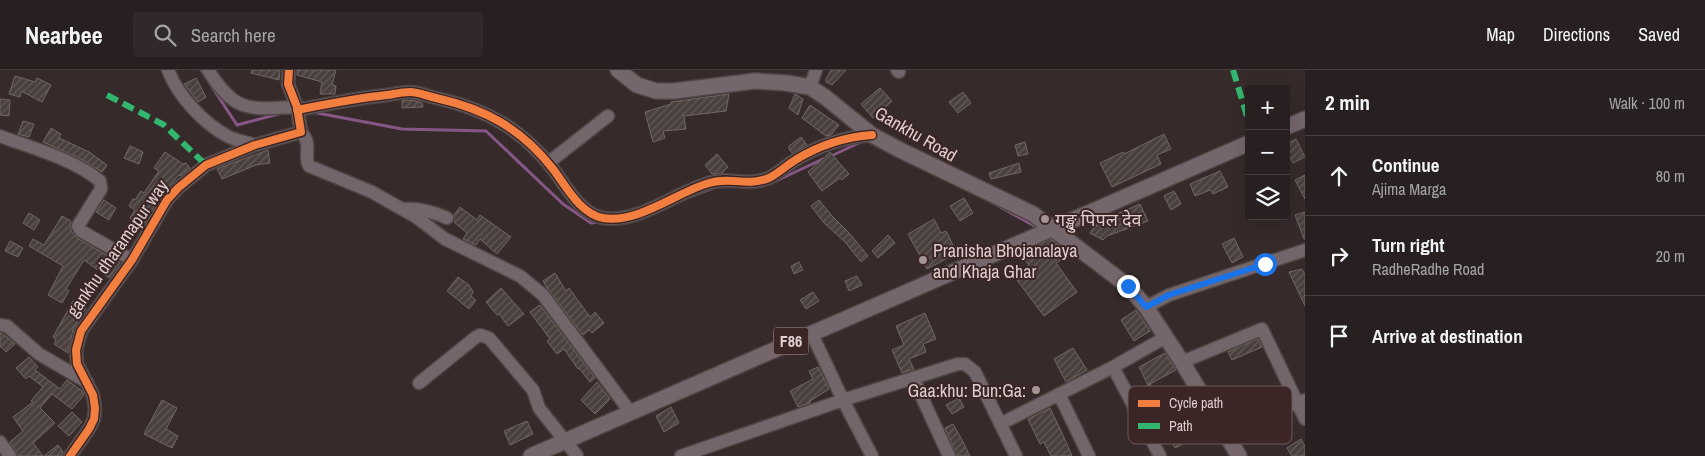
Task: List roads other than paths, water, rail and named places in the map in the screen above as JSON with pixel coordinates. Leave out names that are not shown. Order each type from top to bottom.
[{"type":"main road","name":"Gankhu Road","points":[[618,70],[637,85],[656,90],[674,91],[755,81],[810,87],[872,134],[962,182],[1033,214],[1118,277],[1146,307],[1197,386]]},
{"type":"main road","points":[[1290,125],[1305,119]]},
{"type":"main road","name":"F86","points":[[531,456],[811,332],[1245,145]]},
{"type":"main road","name":"Gankhu Road","points":[[1231,444],[1238,456]]},
{"type":"street","points":[[168,70],[185,98],[216,129],[230,138],[255,145]]},
{"type":"street","points":[[208,70],[228,97],[245,107],[257,109],[297,108],[410,92],[476,109],[504,123],[522,136],[548,163],[586,211],[596,216],[616,218],[643,211],[709,182],[724,180],[745,183],[758,182],[772,176],[797,158],[823,147],[852,137],[872,134]]},
{"type":"street","points":[[289,70],[288,84],[297,108],[301,132],[306,137],[309,146],[307,162],[309,166],[352,182],[416,217],[445,239],[520,276],[544,295],[631,413]]},
{"type":"street","points":[[810,87],[816,70]]},
{"type":"street","points":[[548,163],[608,116]]},
{"type":"street","name":"gankhu dharamapur way","points":[[70,456],[89,429],[94,419],[95,408],[93,396],[77,364],[76,350],[81,331],[132,260],[168,200],[178,188],[206,165],[255,145],[301,132]]},
{"type":"street","points":[[0,136],[76,166],[92,174],[100,181],[101,189],[78,226],[81,231],[132,260]]},
{"type":"street","points":[[402,209],[413,208],[429,211],[447,218]]},
{"type":"street","points":[[1146,307],[1169,295],[1305,250]]},
{"type":"street","points":[[0,325],[7,326],[39,354],[86,382]]},
{"type":"street","points":[[1182,362],[1262,329],[1301,402],[1305,419]]},
{"type":"street","points":[[811,332],[866,454]]},
{"type":"street","points":[[420,383],[476,336],[480,335],[489,338],[533,390],[539,408],[577,456]]},
{"type":"street","points":[[1000,424],[1113,367],[1166,337]]},
{"type":"street","points":[[680,456],[843,400],[958,364],[965,364],[975,372],[1016,456]]},
{"type":"street","points":[[1113,367],[1128,395]]},
{"type":"street","points":[[913,378],[949,456]]},
{"type":"street","points":[[1059,394],[1089,456]]},
{"type":"street","points":[[0,442],[10,456]]},
{"type":"street","points":[[1154,444],[1160,456]]},
{"type":"waterway","points":[[201,70],[237,125],[282,113]]},
{"type":"waterway","points":[[312,112],[402,129],[486,131],[563,204],[591,223],[599,222]]},
{"type":"waterway","points":[[831,156],[861,142]]},
{"type":"waterway","points":[[776,181],[823,159]]},
{"type":"waterway","points":[[689,197],[716,187]]},
{"type":"waterway","points":[[984,198],[1040,229]]},
{"type":"place","name":"गङ्खु पिपल देव","points":[[1045,219]]},
{"type":"place","name":"Pranisha Bhojanalaya and Khaja Ghar","points":[[923,260]]},
{"type":"place","name":"Gaa:khu: Bun:Ga:","points":[[1036,390]]}]
